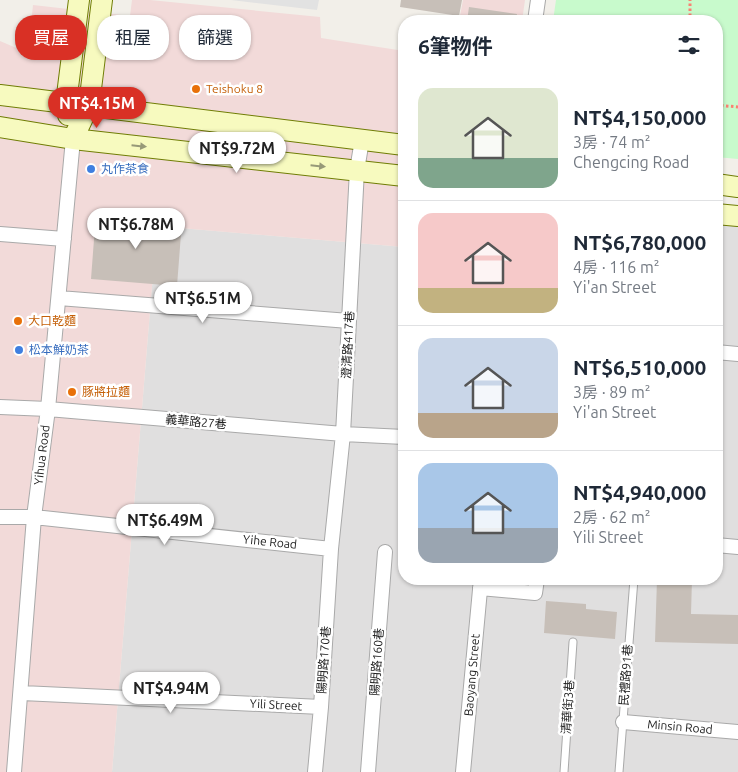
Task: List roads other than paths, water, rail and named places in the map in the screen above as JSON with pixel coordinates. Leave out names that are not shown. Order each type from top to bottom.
[{"type":"main road","points":[[74,139],[66,103],[78,0]]},
{"type":"main road","points":[[74,139],[89,105],[102,0]]},
{"type":"main road","points":[[0,95],[398,144]]},
{"type":"main road","points":[[0,127],[74,139],[398,175]]},
{"type":"main road","points":[[723,185],[738,187]]},
{"type":"main road","points":[[723,215],[738,216]]},
{"type":"street","points":[[535,15],[538,0]]},
{"type":"street","name":"Yihua Road","points":[[14,772],[22,693],[34,517],[48,409],[74,139]]},
{"type":"street","name":"澄清路417巷","points":[[331,549],[343,434],[358,170],[362,140]]},
{"type":"street","points":[[0,234],[64,239]]},
{"type":"street","points":[[59,298],[349,321]]},
{"type":"street","points":[[723,353],[738,354]]},
{"type":"street","name":"義華路27巷","points":[[0,407],[48,409],[343,434],[398,437]]},
{"type":"street","name":"Yihe Road","points":[[0,517],[34,517],[331,549]]},
{"type":"street","points":[[723,546],[738,547]]},
{"type":"street","name":"陽明路170巷","points":[[315,772],[331,549]]},
{"type":"street","name":"陽明路160巷","points":[[368,772],[385,552]]},
{"type":"street","name":"Baoyang Street","points":[[462,772],[481,585]]},
{"type":"street","points":[[492,585],[535,593],[536,585]]},
{"type":"street","name":"Yili Street","points":[[22,693],[321,707]]},
{"type":"street","name":"Minsin Road","points":[[623,722],[738,732]]},
{"type":"lane","name":"民禮路91巷","points":[[619,772],[634,585]]},
{"type":"lane","name":"清華街3巷","points":[[564,772],[572,642]]},
{"type":"place","name":"Teishoku 8","points":[[196,89]]},
{"type":"place","name":"丸作茶食","points":[[91,169]]},
{"type":"place","name":"大口乾麵","points":[[18,321]]},
{"type":"place","name":"松本鮮奶茶","points":[[19,350]]},
{"type":"place","name":"豚將拉麵","points":[[72,392]]}]
